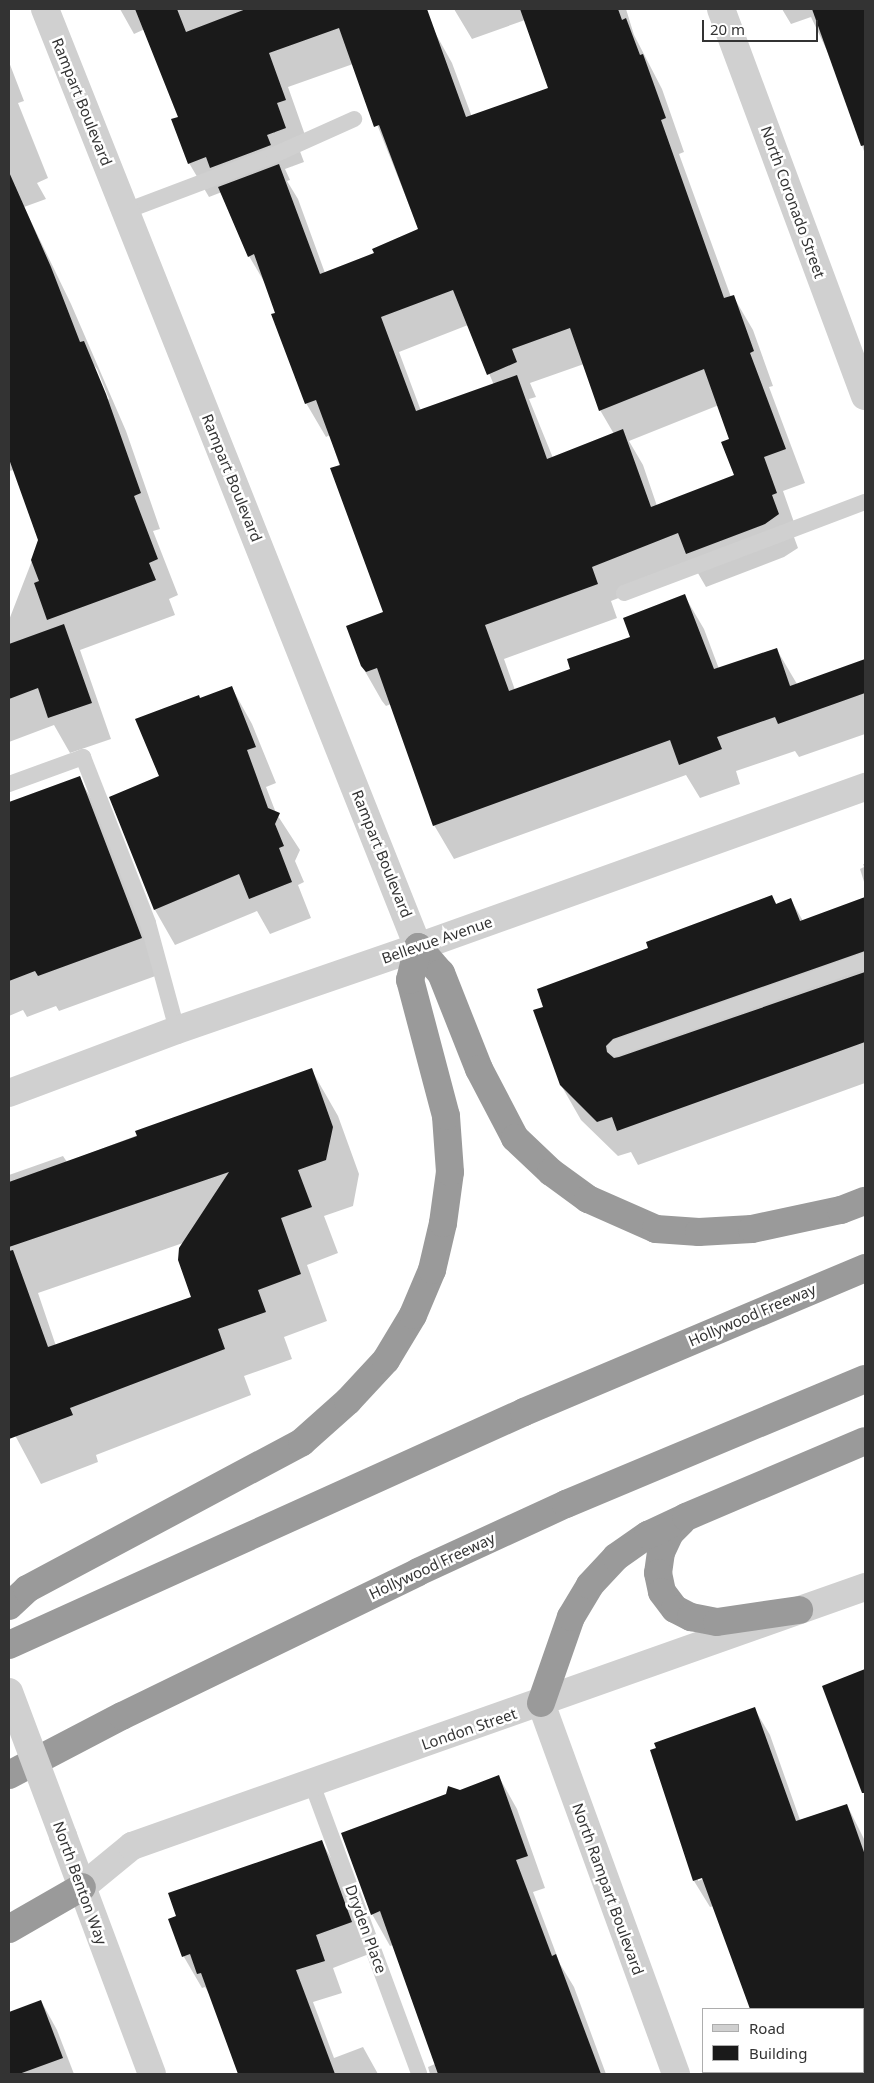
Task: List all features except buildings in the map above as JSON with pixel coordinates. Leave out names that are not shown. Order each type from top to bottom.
[{"type":"highway","points":[[418,948],[441,973],[479,1070],[515,1138],[551,1172],[588,1199],[656,1230],[699,1232],[752,1230],[841,1210],[865,1201]]},
{"type":"highway","points":[[9,1606],[27,1589],[302,1442],[348,1401],[386,1360],[413,1315],[432,1270],[444,1223],[450,1172],[446,1116],[410,980],[418,948]]},
{"type":"highway","name":"Hollywood Freeway","points":[[9,1645],[507,1420],[865,1268]]},
{"type":"highway","name":"Hollywood Freeway","points":[[9,1775],[140,1707],[426,1568],[566,1504],[865,1379]]},
{"type":"highway","points":[[541,1703],[571,1617],[590,1585],[616,1557],[648,1535],[686,1517],[865,1441]]},
{"type":"highway","points":[[686,1517],[670,1533],[661,1552],[658,1574],[662,1592],[675,1608],[691,1617],[717,1622],[799,1610]]},
{"type":"highway","points":[[9,1929],[82,1887]]},
{"type":"street","name":"Rampart Boulevard","points":[[45,9],[418,948]]},
{"type":"street","name":"North Coronado Street","points":[[721,9],[865,396]]},
{"type":"street","name":"Bellevue Avenue","points":[[9,1092],[177,1030],[418,948],[865,787]]},
{"type":"street","name":"London Street","points":[[82,1887],[132,1846],[312,1784],[865,1587]]},
{"type":"street","name":"North Benton Way","points":[[9,1692],[152,2074]]},
{"type":"street","name":"North Rampart Boulevard","points":[[541,1703],[676,2074]]},
{"type":"lane","points":[[126,211],[274,155],[354,119]]},
{"type":"lane","points":[[624,592],[865,502]]},
{"type":"lane","points":[[9,784],[83,757],[148,923],[177,1030]]},
{"type":"lane","points":[[616,1048],[865,962]]},
{"type":"lane","name":"Dryden Place","points":[[312,1784],[419,2074]]}]
